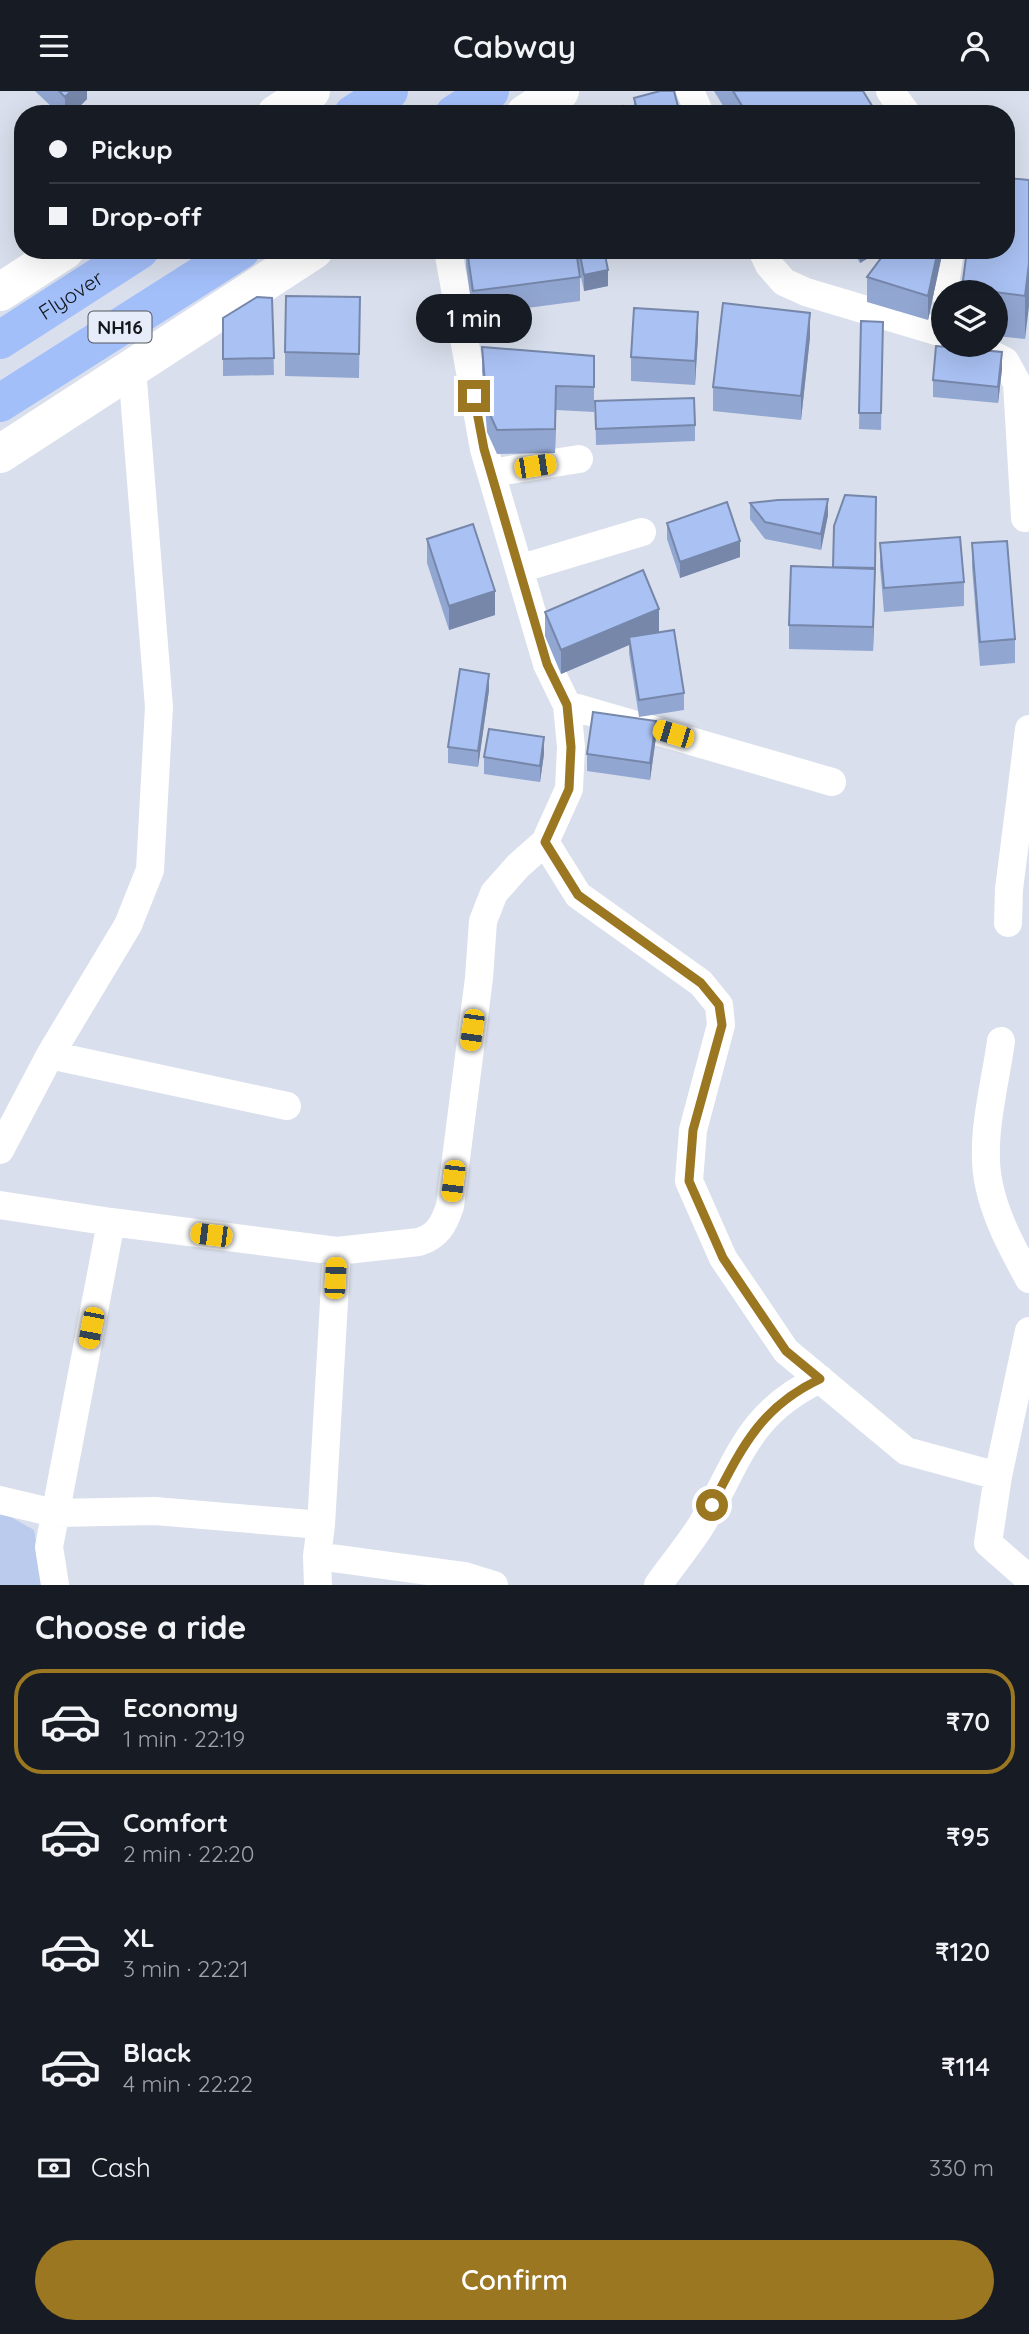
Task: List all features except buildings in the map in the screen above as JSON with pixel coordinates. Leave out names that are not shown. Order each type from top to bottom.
[{"type":"highway","points":[[367,105],[389,91]]},
{"type":"highway","points":[[468,105],[490,91]]},
{"type":"highway","name":"Flyover","points":[[0,340],[127,259]]},
{"type":"highway","name":"NH16","points":[[0,403],[227,259]]},
{"type":"street","points":[[290,105],[311,91]]},
{"type":"street","points":[[539,105],[560,91]]},
{"type":"street","points":[[0,292],[51,259]]},
{"type":"street","points":[[0,454],[300,259]]},
{"type":"street","points":[[0,1205],[337,1251],[419,1242],[431,1238],[443,1224],[450,1206],[479,978],[483,921],[494,893],[518,866],[545,842],[569,789],[571,747],[567,705],[547,664],[491,473],[450,259]]},
{"type":"street","points":[[766,259],[784,282],[806,292],[931,329]]},
{"type":"street","points":[[946,280],[949,259]]},
{"type":"street","points":[[997,357],[1005,361],[1017,383],[1026,462],[1026,518]]},
{"type":"street","points":[[0,1150],[50,1055],[128,925],[150,870],[159,707],[132,368]]},
{"type":"street","points":[[491,473],[579,459]]},
{"type":"street","points":[[519,569],[642,532]]},
{"type":"street","points":[[567,705],[832,782]]},
{"type":"street","points":[[1008,923],[1009,889],[1025,796],[1029,729]]},
{"type":"street","points":[[545,842],[578,895],[701,983],[719,1005],[722,1025],[693,1130],[689,1181],[723,1258],[786,1351],[906,1451],[998,1476]]},
{"type":"street","points":[[1001,1041],[986,1149],[988,1183],[1008,1239],[1029,1279]]},
{"type":"street","points":[[50,1055],[287,1106]]},
{"type":"street","points":[[55,1585],[49,1547],[111,1222]]},
{"type":"street","points":[[318,1585],[317,1556],[337,1251]]},
{"type":"street","points":[[1029,1331],[998,1476],[988,1543],[1029,1579]]},
{"type":"street","points":[[658,1585],[701,1525],[744,1443],[772,1409],[820,1379]]},
{"type":"street","points":[[0,1500],[55,1513],[155,1511],[321,1525]]},
{"type":"street","points":[[317,1556],[465,1576],[494,1585]]},
{"type":"shaded area","points":[[0,1511],[34,1530],[44,1585],[0,1585]]},
{"type":"route","points":[[474,396],[484,449],[547,664],[567,705],[571,747],[569,789],[545,842],[578,895],[701,983],[719,1005],[722,1025],[693,1130],[689,1181],[723,1258],[786,1351],[820,1379],[772,1409],[744,1443],[712,1505]]}]
